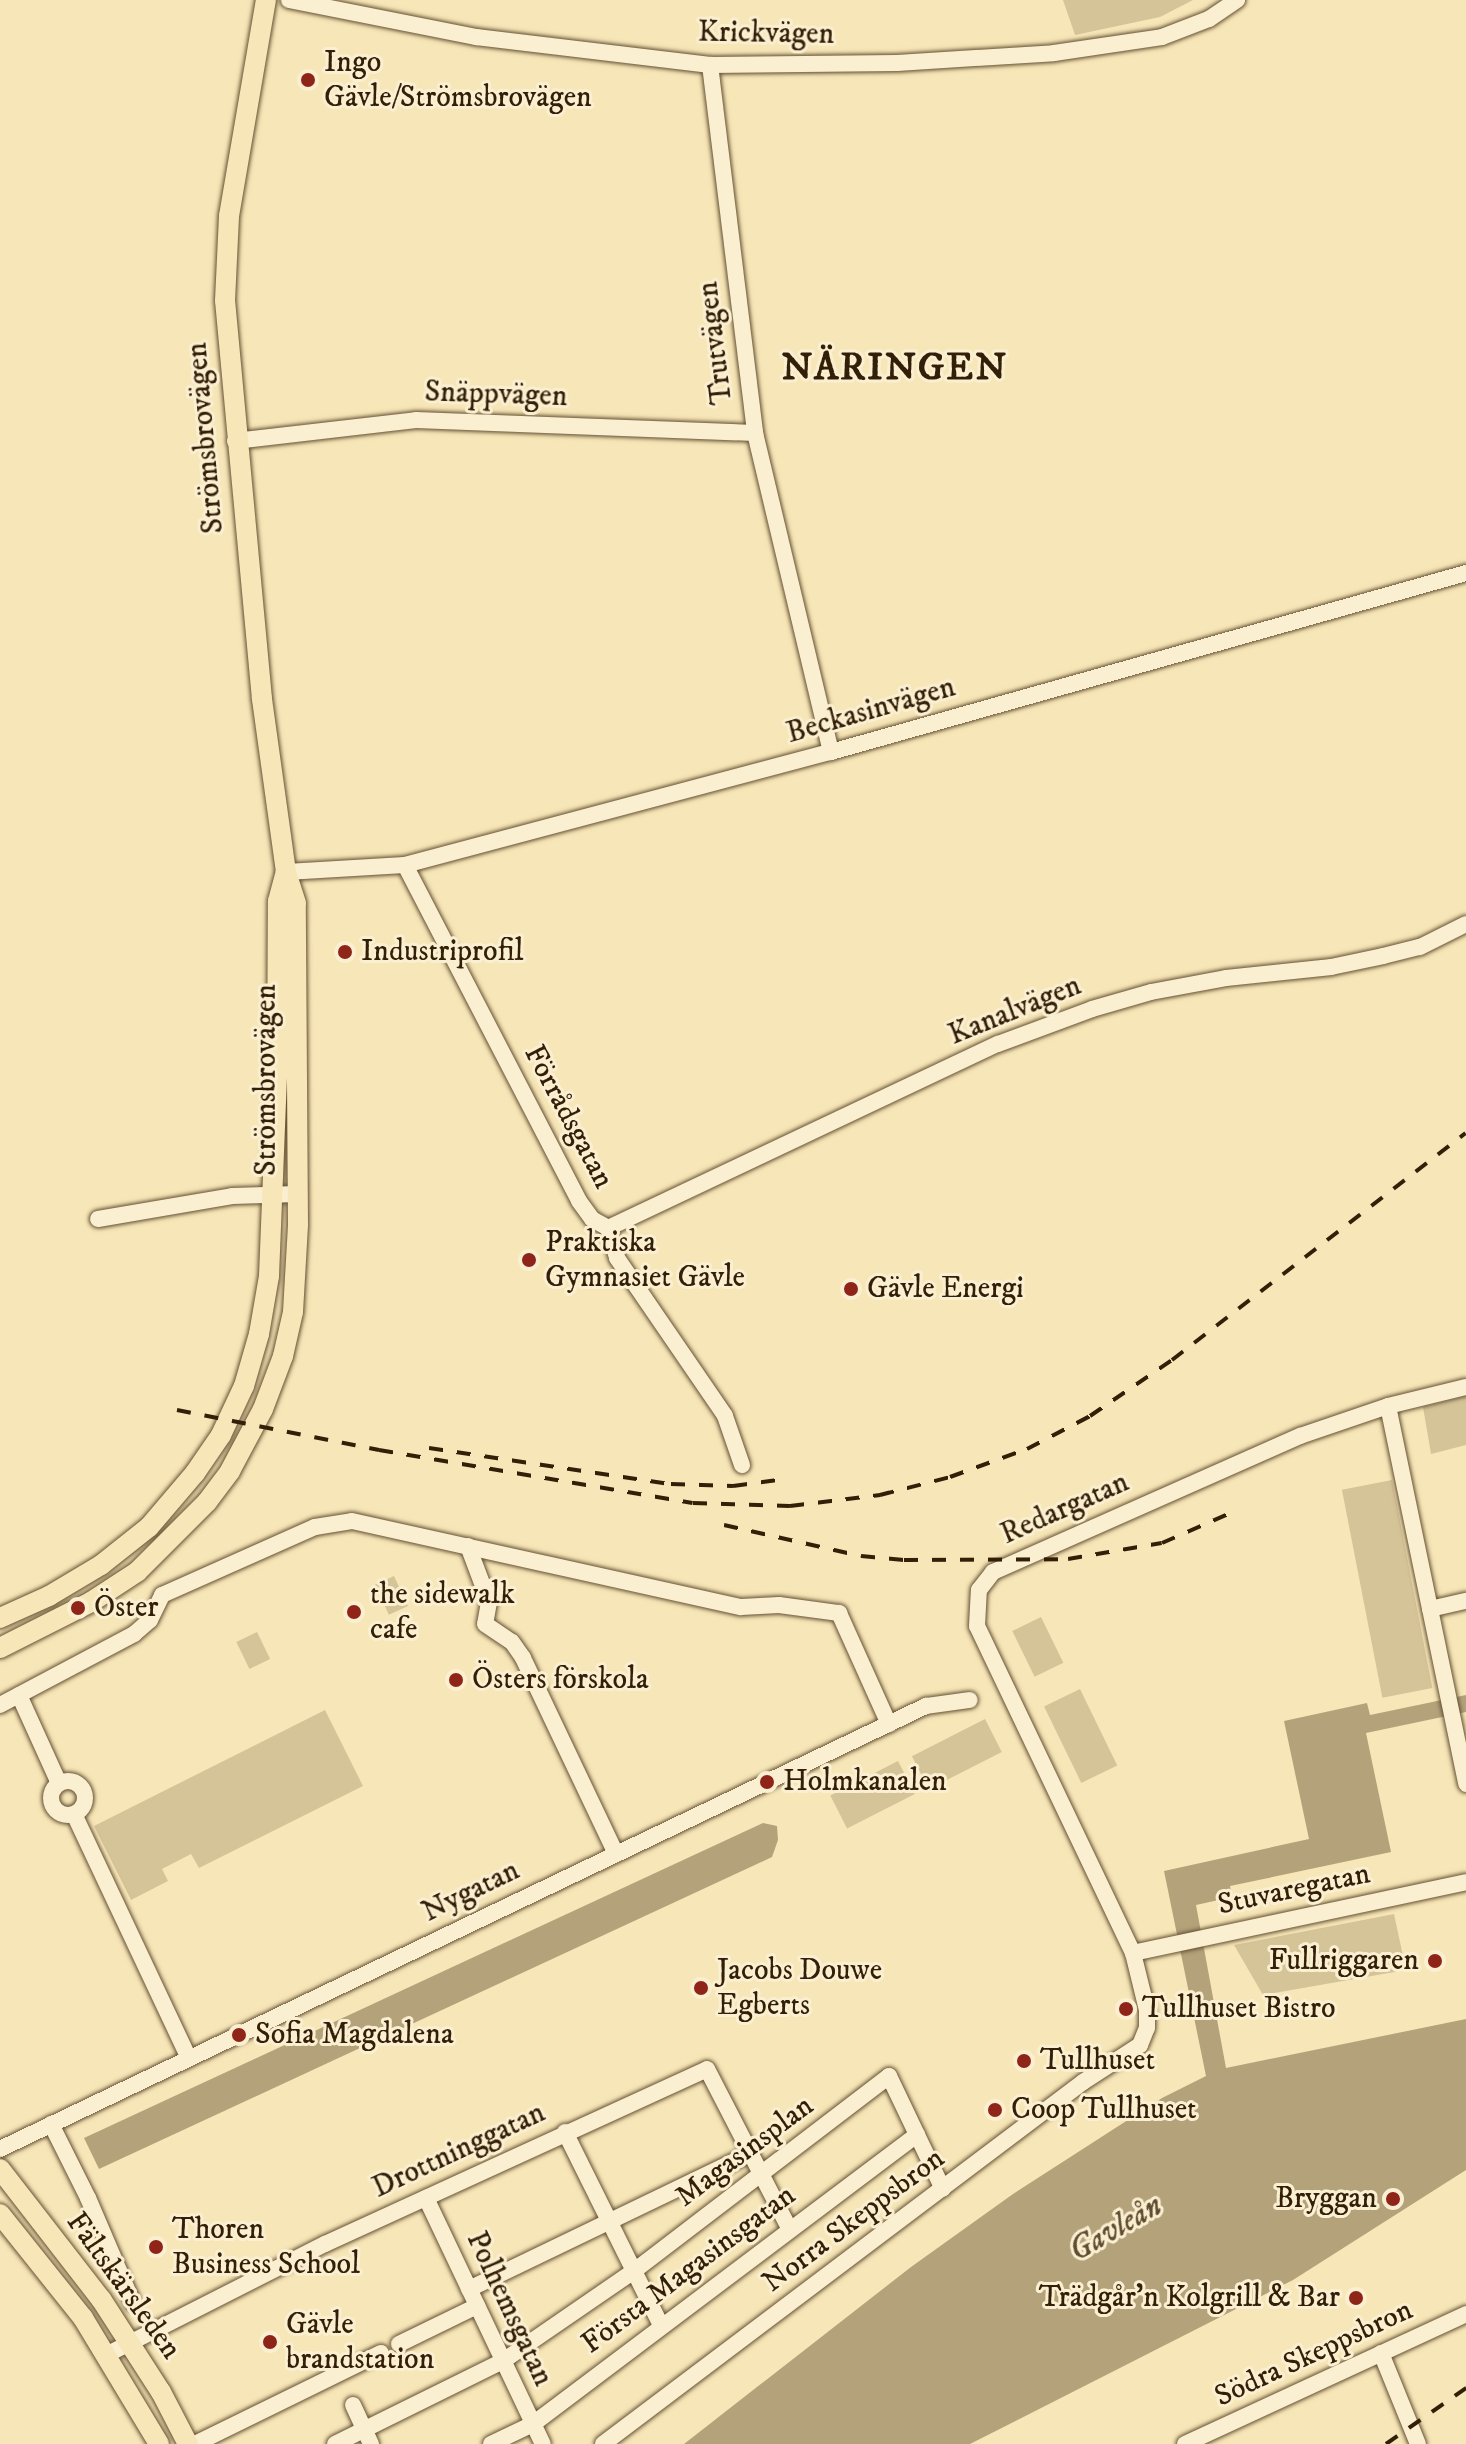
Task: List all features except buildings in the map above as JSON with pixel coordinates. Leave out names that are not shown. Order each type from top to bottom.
[{"type":"main road","name":"Strömsbrovägen","points":[[0,1648],[91,1602],[137,1572],[171,1541],[230,1471],[263,1409],[283,1356],[293,1312],[297,1194],[296,903],[286,872],[262,699],[235,441],[225,301],[229,216],[266,0]]},
{"type":"main road","name":"Strömsbrovägen","points":[[0,1618],[49,1596],[101,1565],[149,1527],[221,1435],[244,1386],[259,1334],[269,1276],[274,1194],[278,901],[286,872]]},
{"type":"main road","name":"Fältskärsleden","points":[[0,2169],[129,2341],[188,2444]]},
{"type":"main road","name":"Fältskärsleden","points":[[0,2214],[53,2277],[108,2354],[159,2444]]},
{"type":"street","name":"Krickvägen","points":[[289,0],[476,37],[710,65],[897,63],[1054,53],[1162,37],[1209,19],[1237,0]]},
{"type":"street","name":"Trutvägen","points":[[710,65],[755,433],[831,752]]},
{"type":"street","name":"Snäppvägen","points":[[235,441],[416,420],[755,433]]},
{"type":"street","name":"Beckasinvägen","points":[[286,872],[405,865],[831,752],[1466,573]]},
{"type":"street","name":"Förrådsgatan","points":[[405,865],[579,1201],[592,1219],[608,1228],[617,1258],[725,1416],[742,1465]]},
{"type":"street","name":"Kanalvägen","points":[[608,1228],[998,1044],[1092,1009],[1151,992],[1226,978],[1331,967],[1383,956],[1420,947],[1466,924]]},
{"type":"street","name":"Strömsbrovägen","points":[[98,1219],[232,1196],[297,1194]]},
{"type":"street","name":"Redargatan","points":[[1140,2045],[1147,2028],[1147,2010],[1133,1953],[984,1644],[975,1611],[979,1590],[993,1572],[1016,1560],[1300,1436],[1388,1406],[1466,1387]]},
{"type":"street","points":[[1388,1406],[1466,1784]]},
{"type":"street","points":[[0,1705],[134,1634],[150,1620],[162,1595],[315,1527],[352,1521],[741,1607],[779,1605],[839,1613],[889,1724]]},
{"type":"street","points":[[468,1546],[489,1602],[485,1624],[512,1642],[523,1658],[616,1854]]},
{"type":"street","points":[[1430,1609],[1466,1601]]},
{"type":"street","points":[[19,1695],[59,1783],[52,1793],[53,1805],[62,1814],[74,1814],[189,2058]]},
{"type":"street","name":"Nygatan","points":[[0,2149],[926,1706],[970,1700]]},
{"type":"street","name":"Stuvaregatan","points":[[1133,1953],[1466,1882]]},
{"type":"street","name":"Norra Skeppsbron","points":[[603,2444],[1083,2082],[1140,2045]]},
{"type":"street","name":"Drottninggatan","points":[[108,2354],[129,2341],[426,2198],[707,2069],[751,2153]]},
{"type":"street","name":"Magasinsplan","points":[[335,2444],[368,2436],[503,2361],[634,2271],[889,2076],[917,2135]]},
{"type":"street","points":[[51,2124],[88,2198],[133,2303]]},
{"type":"street","points":[[565,2132],[661,2325]]},
{"type":"street","points":[[917,2135],[943,2189]]},
{"type":"street","name":"Första Magasinsgatan","points":[[491,2444],[533,2424],[789,2228],[917,2135]]},
{"type":"street","points":[[469,2289],[751,2153],[789,2228]]},
{"type":"street","name":"Polhemsgatan","points":[[426,2198],[543,2444]]},
{"type":"street","points":[[399,2344],[477,2306]]},
{"type":"street","name":"Södra Skeppsbron","points":[[1185,2444],[1466,2314]]},
{"type":"street","points":[[195,2444],[381,2353]]},
{"type":"street","points":[[1381,2353],[1418,2444]]},
{"type":"street","points":[[353,2405],[368,2436]]},
{"type":"shaded area","points":[[1063,0],[1193,0],[1160,17],[1075,35]]},
{"type":"shaded area","points":[[1466,1396],[1466,1445],[1431,1454],[1423,1407]]},
{"type":"shaded area","points":[[1392,1480],[1432,1688],[1382,1698],[1342,1490]]},
{"type":"shaded area","points":[[394,1576],[408,1606],[389,1615],[375,1585]]},
{"type":"shaded area","points":[[1041,1617],[1063,1663],[1035,1677],[1012,1631]]},
{"type":"shaded area","points":[[257,1632],[270,1659],[249,1669],[236,1642]]},
{"type":"shaded area","points":[[1080,1689],[1117,1765],[1081,1783],[1044,1707]]},
{"type":"shaded area","points":[[325,1710],[363,1786],[199,1868],[191,1854],[162,1869],[168,1881],[131,1900],[94,1826]]},
{"type":"shaded area","points":[[985,1719],[1002,1752],[929,1789],[912,1756]]},
{"type":"shaded area","points":[[898,1761],[915,1794],[847,1828],[830,1796]]},
{"type":"shaded area","points":[[1394,1914],[1406,1970],[1263,1995],[1234,1945]]},
{"type":"water","name":"Gavleån","points":[[1466,1695],[1466,1712],[1366,1733],[1391,1852],[1230,1886],[1232,1897],[1196,1905],[1226,2068],[1466,2019],[1466,2170],[1293,2280],[970,2444],[684,2444],[911,2267],[1013,2194],[1162,2098],[1206,2076],[1164,1871],[1309,1839],[1284,1721],[1367,1703],[1370,1715]]},
{"type":"water","points":[[763,1823],[777,1826],[778,1840],[772,1857],[99,2169],[84,2138]]},
{"type":"railway","points":[[177,1410],[379,1450],[693,1503],[790,1506],[880,1495],[950,1477],[1027,1449],[1090,1416],[1172,1360],[1466,1133]]},
{"type":"railway","points":[[429,1448],[671,1484],[733,1486],[778,1480]]},
{"type":"railway","points":[[724,1525],[861,1556],[904,1560],[1068,1559],[1162,1543],[1228,1514]]},
{"type":"railway","points":[[1386,2444],[1466,2388]]},
{"type":"place","name":"Ingo Gävle/Strömsbrovägen","points":[[308,80]]},
{"type":"place","name":"Industriprofil","points":[[345,952]]},
{"type":"place","name":"Praktiska Gymnasiet Gävle","points":[[529,1260]]},
{"type":"place","name":"Gävle Energi","points":[[851,1289]]},
{"type":"place","name":"Öster","points":[[78,1608]]},
{"type":"place","name":"the sidewalk cafe","points":[[354,1612]]},
{"type":"place","name":"Östers förskola","points":[[456,1680]]},
{"type":"place","name":"Holmkanalen","points":[[767,1782]]},
{"type":"place","name":"Fullriggaren","points":[[1435,1961]]},
{"type":"place","name":"Jacobs Douwe Egberts","points":[[701,1988]]},
{"type":"place","name":"Tullhuset Bistro","points":[[1126,2009]]},
{"type":"place","name":"Sofia Magdalena","points":[[239,2035]]},
{"type":"place","name":"Tullhuset","points":[[1024,2061]]},
{"type":"place","name":"Coop Tullhuset","points":[[995,2110]]},
{"type":"place","name":"Bryggan","points":[[1393,2199]]},
{"type":"place","name":"Thoren Business School","points":[[156,2247]]},
{"type":"place","name":"Trädgår'n Kolgrill & Bar","points":[[1356,2298]]},
{"type":"place","name":"Gävle brandstation","points":[[270,2342]]},
{"type":"district","name":"NÄRINGEN","points":[[895,369]]}]
